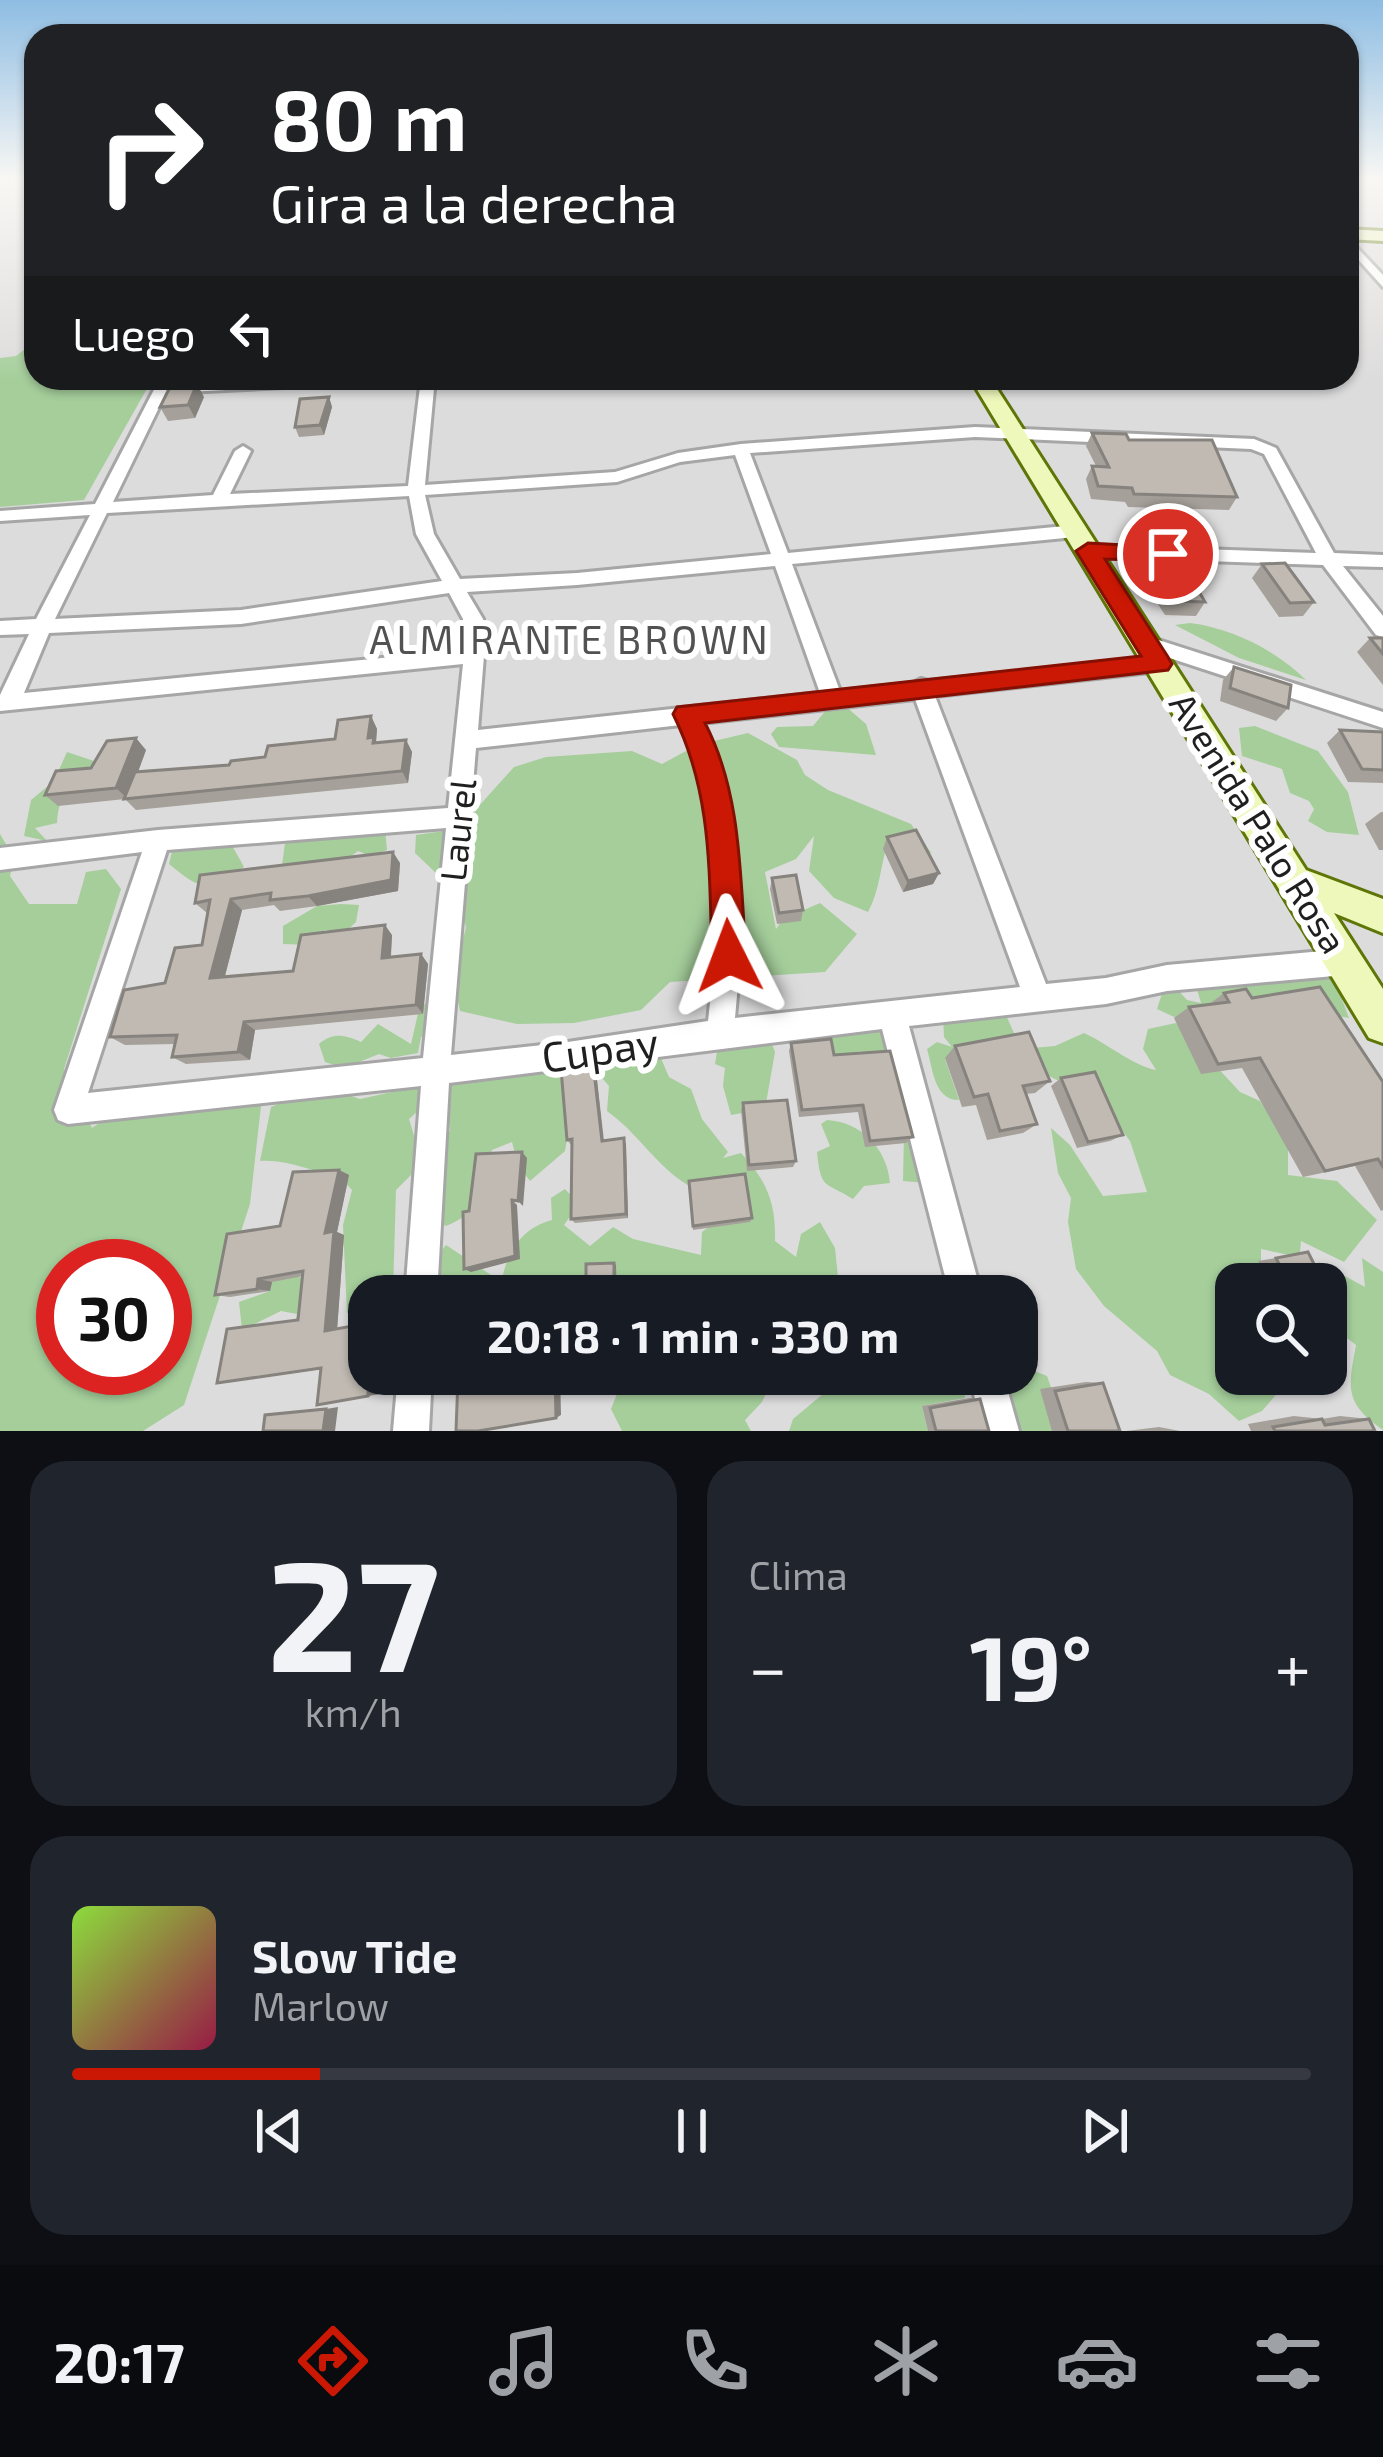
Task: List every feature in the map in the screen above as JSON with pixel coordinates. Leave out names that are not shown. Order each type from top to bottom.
[{"type":"main road","name":"Avenida Palo Rosa","points":[[988,390],[1383,1024]]},
{"type":"main road","points":[[1294,881],[1383,916]]},
{"type":"street","points":[[1359,252],[1383,283]]},
{"type":"street","points":[[5,702],[163,390]]},
{"type":"street","name":"Laurel","points":[[422,1275],[474,656],[473,619],[424,535],[416,492],[427,390]]},
{"type":"street","points":[[0,516],[617,477],[678,458],[741,449],[1016,432],[1254,444],[1270,451],[1328,559],[1383,630]]},
{"type":"street","points":[[741,449],[832,698]]},
{"type":"street","points":[[219,500],[243,451]]},
{"type":"street","points":[[0,628],[241,617],[452,586],[1081,541],[1383,561]]},
{"type":"street","points":[[467,740],[921,687],[1153,653],[1383,720]]},
{"type":"street","points":[[5,702],[474,656]]},
{"type":"street","points":[[921,687],[1038,1000]]},
{"type":"street","points":[[687,714],[708,756],[722,829],[729,956],[720,1033]]},
{"type":"street","points":[[0,860],[158,840],[459,817]]},
{"type":"street","name":"Cupay","points":[[158,840],[68,1110],[561,1057],[892,1012],[1038,1000],[1167,978],[1345,962]]},
{"type":"street","points":[[892,1012],[961,1275]]},
{"type":"street","points":[[411,1431],[414,1395]]},
{"type":"street","points":[[992,1395],[1001,1431]]},
{"type":"shaded area","points":[[0,247],[24,247],[24,390],[1359,390],[1359,247],[1383,247],[1383,1431],[0,1431]]},
{"type":"green space","points":[[24,350],[24,390],[146,390],[84,500],[0,507],[0,358]]},
{"type":"green space","points":[[1190,623],[1253,642],[1306,680],[1239,658],[1175,625]]},
{"type":"green space","points":[[836,698],[866,724],[876,755],[779,747],[771,734],[777,727],[813,726]]},
{"type":"green space","points":[[1255,726],[1318,751],[1348,792],[1359,835],[1327,832],[1308,821],[1314,809],[1309,801],[1290,793],[1282,769],[1242,756],[1239,728]]},
{"type":"green space","points":[[748,733],[797,760],[805,775],[828,790],[911,824],[932,854],[917,845],[888,842],[868,912],[834,898],[809,871],[814,836],[796,859],[765,872],[776,929],[783,919],[820,903],[857,934],[825,972],[670,982],[641,1010],[574,1023],[517,1024],[460,1011],[453,976],[466,928],[460,896],[415,853],[416,835],[458,829],[514,767],[546,757],[632,751],[662,764],[697,745]]},
{"type":"green space","points":[[67,752],[100,763],[69,787],[57,823],[35,828],[47,841],[24,836],[31,800],[54,781]]},
{"type":"green space","points":[[385,829],[387,850],[370,856],[358,851],[337,867],[280,881],[286,835]]},
{"type":"green space","points":[[0,834],[14,858],[10,876],[29,904],[77,904],[86,872],[106,869],[121,889],[64,1069],[92,1128],[153,1085],[176,1108],[217,1093],[261,1106],[250,1204],[192,1381],[192,1239],[36,1239],[36,1395],[187,1395],[184,1405],[143,1431],[0,1431]]},
{"type":"green space","points":[[229,840],[244,867],[212,885],[197,884],[169,864],[173,848]]},
{"type":"green space","points":[[359,905],[356,922],[344,933],[325,930],[310,945],[283,944],[283,926],[317,906]]},
{"type":"green space","points":[[1329,965],[1349,1018],[1220,996],[1187,1023],[1157,1009],[1167,978],[1187,1000],[1201,1003],[1194,979]]},
{"type":"green space","points":[[429,1000],[440,1011],[439,1031],[421,1037],[418,1053],[391,1058],[379,1054],[344,1068],[325,1062],[319,1044],[324,1040],[339,1036],[361,1042],[378,1024],[411,1044],[419,1009]]},
{"type":"green space","points":[[1001,1004],[1022,1051],[945,1059],[959,1100],[944,1095],[927,1049],[937,1042],[952,1047],[944,1037],[943,1016]]},
{"type":"green space","points":[[716,1017],[767,1031],[775,1052],[765,1109],[731,1115],[723,1086],[725,1068],[715,1064],[720,1033],[699,1022]]},
{"type":"green space","points":[[895,1017],[927,1183],[903,1181],[904,1133],[885,1066],[860,1051],[841,1069],[817,1061],[796,1026]]},
{"type":"green space","points":[[1176,1023],[1240,1092],[1260,1101],[1288,1142],[1288,1175],[1337,1181],[1377,1220],[1344,1262],[1301,1241],[1299,1263],[1289,1255],[1261,1249],[1261,1263],[1215,1263],[1215,1395],[1276,1395],[1262,1411],[1239,1421],[1209,1394],[1170,1375],[1157,1351],[1104,1306],[1076,1269],[1068,1222],[1071,1198],[1058,1173],[1051,1128],[1070,1145],[1103,1196],[1147,1192],[1130,1141],[1104,1106],[1105,1090],[1071,1087],[1035,1069],[1032,1048],[1055,1046],[1084,1033],[1156,1070],[1143,1049],[1148,1029]]},
{"type":"green space","points":[[654,1042],[669,1077],[691,1089],[702,1119],[728,1152],[723,1158],[741,1153],[757,1173],[772,1204],[775,1241],[796,1257],[801,1234],[820,1222],[835,1248],[838,1275],[596,1275],[590,1268],[585,1275],[503,1275],[516,1244],[552,1220],[551,1198],[565,1189],[579,1204],[564,1225],[590,1246],[613,1227],[633,1239],[701,1255],[702,1232],[722,1217],[696,1185],[689,1186],[677,1177],[607,1111],[609,1086],[596,1071],[573,1104],[565,1151],[530,1181],[518,1165],[512,1142],[492,1150],[475,1205],[446,1226],[412,1207],[412,1174],[396,1190],[394,1275],[348,1275],[347,1313],[343,1225],[352,1190],[339,1176],[260,1161],[271,1107],[321,1086],[360,1099],[415,1087],[435,1096],[409,1119],[418,1149],[414,1167],[432,1135],[450,1131],[447,1099],[436,1079],[491,1079],[520,1060]]},
{"type":"green space","points":[[827,1120],[851,1126],[870,1139],[884,1159],[890,1183],[864,1186],[853,1199],[826,1183],[817,1152],[830,1146],[821,1124]]},
{"type":"green space","points":[[446,1245],[491,1275],[432,1275],[434,1260]]},
{"type":"green space","points":[[1362,1258],[1383,1272],[1383,1430],[1361,1411],[1352,1394],[1356,1345],[1347,1338],[1347,1277],[1365,1287]]},
{"type":"green space","points":[[272,1260],[310,1283],[312,1299],[293,1332],[297,1314],[281,1311],[242,1330],[239,1302],[270,1291]]},
{"type":"green space","points":[[1038,1372],[1047,1376],[1061,1416],[1060,1431],[1009,1431],[1001,1395],[1038,1395]]},
{"type":"green space","points":[[617,1395],[765,1395],[745,1420],[751,1431],[622,1431],[611,1409]]},
{"type":"green space","points":[[822,1395],[965,1395],[922,1406],[928,1431],[789,1431],[793,1419]]},
{"type":"building","points":[[168,390],[194,390],[188,405],[160,407]]},
{"type":"building","points":[[329,397],[320,425],[295,427],[300,399]]},
{"type":"building","points":[[1092,433],[1126,434],[1129,440],[1212,440],[1237,497],[1134,494],[1132,488],[1098,486],[1092,466],[1109,467]]},
{"type":"building","points":[[1156,550],[1175,550],[1205,602],[1174,601],[1159,578],[1172,578]]},
{"type":"building","points":[[1285,563],[1314,602],[1290,603],[1262,564]]},
{"type":"building","points":[[1370,638],[1383,638],[1383,654]]},
{"type":"building","points":[[1234,667],[1291,685],[1288,708],[1230,688]]},
{"type":"building","points":[[371,716],[368,738],[374,737],[373,743],[406,740],[402,771],[124,799],[135,772],[229,765],[265,757],[268,746],[335,739],[338,720]]},
{"type":"building","points":[[1340,730],[1383,732],[1383,770],[1362,769]]},
{"type":"building","points":[[136,738],[116,788],[45,795],[56,771],[91,768],[107,741]]},
{"type":"building","points":[[916,830],[939,873],[908,881],[887,837]]},
{"type":"building","points":[[393,852],[391,880],[308,896],[270,900],[271,893],[231,899],[210,978],[293,971],[301,935],[385,925],[382,958],[421,954],[416,1005],[244,1022],[238,1052],[172,1057],[177,1035],[110,1037],[124,990],[165,983],[175,948],[202,945],[210,900],[195,903],[200,875]]},
{"type":"building","points":[[796,875],[803,910],[779,913],[772,878]]},
{"type":"building","points":[[1320,987],[1383,1082],[1383,1167],[1378,1159],[1325,1171],[1260,1058],[1218,1064],[1189,1007],[1229,1002],[1224,993],[1246,989],[1252,998]]},
{"type":"building","points":[[1029,1032],[1050,1081],[1023,1086],[1037,1124],[1000,1131],[988,1094],[974,1097],[955,1046]]},
{"type":"building","points":[[831,1039],[834,1055],[890,1051],[913,1137],[870,1141],[863,1105],[802,1110],[791,1043]]},
{"type":"building","points":[[593,1063],[602,1141],[624,1138],[626,1214],[571,1219],[572,1139],[567,1140],[561,1069]]},
{"type":"building","points":[[1095,1072],[1123,1135],[1088,1142],[1061,1078]]},
{"type":"building","points":[[787,1100],[796,1161],[749,1165],[743,1103]]},
{"type":"building","points":[[522,1152],[518,1201],[512,1200],[515,1256],[464,1269],[463,1212],[469,1211],[476,1154]]},
{"type":"building","points":[[339,1170],[325,1233],[334,1231],[325,1331],[348,1327],[348,1395],[368,1396],[317,1405],[321,1368],[217,1383],[227,1329],[298,1320],[303,1271],[258,1279],[257,1289],[215,1295],[227,1234],[280,1226],[293,1172]]},
{"type":"building","points":[[745,1174],[752,1218],[693,1226],[689,1181]]},
{"type":"building","points":[[1308,1252],[1314,1263],[1278,1263],[1276,1258]]},
{"type":"building","points":[[614,1263],[614,1275],[586,1275],[586,1264]]},
{"type":"building","points":[[1103,1383],[1120,1431],[1068,1431],[1055,1391]]},
{"type":"building","points":[[457,1395],[555,1395],[556,1418],[456,1431]]},
{"type":"building","points":[[980,1399],[989,1431],[936,1431],[930,1408]]},
{"type":"building","points":[[326,1409],[323,1431],[263,1431],[265,1415]]},
{"type":"building","points":[[1322,1419],[1325,1425],[1369,1419],[1375,1431],[1275,1431],[1273,1427]]},
{"type":"district","name":"ALMIRANTE BROWN","points":[[570,640]]},
{"type":"route","points":[[729,956],[722,829],[708,756],[687,714],[1159,664],[1088,551],[1168,554]]}]
